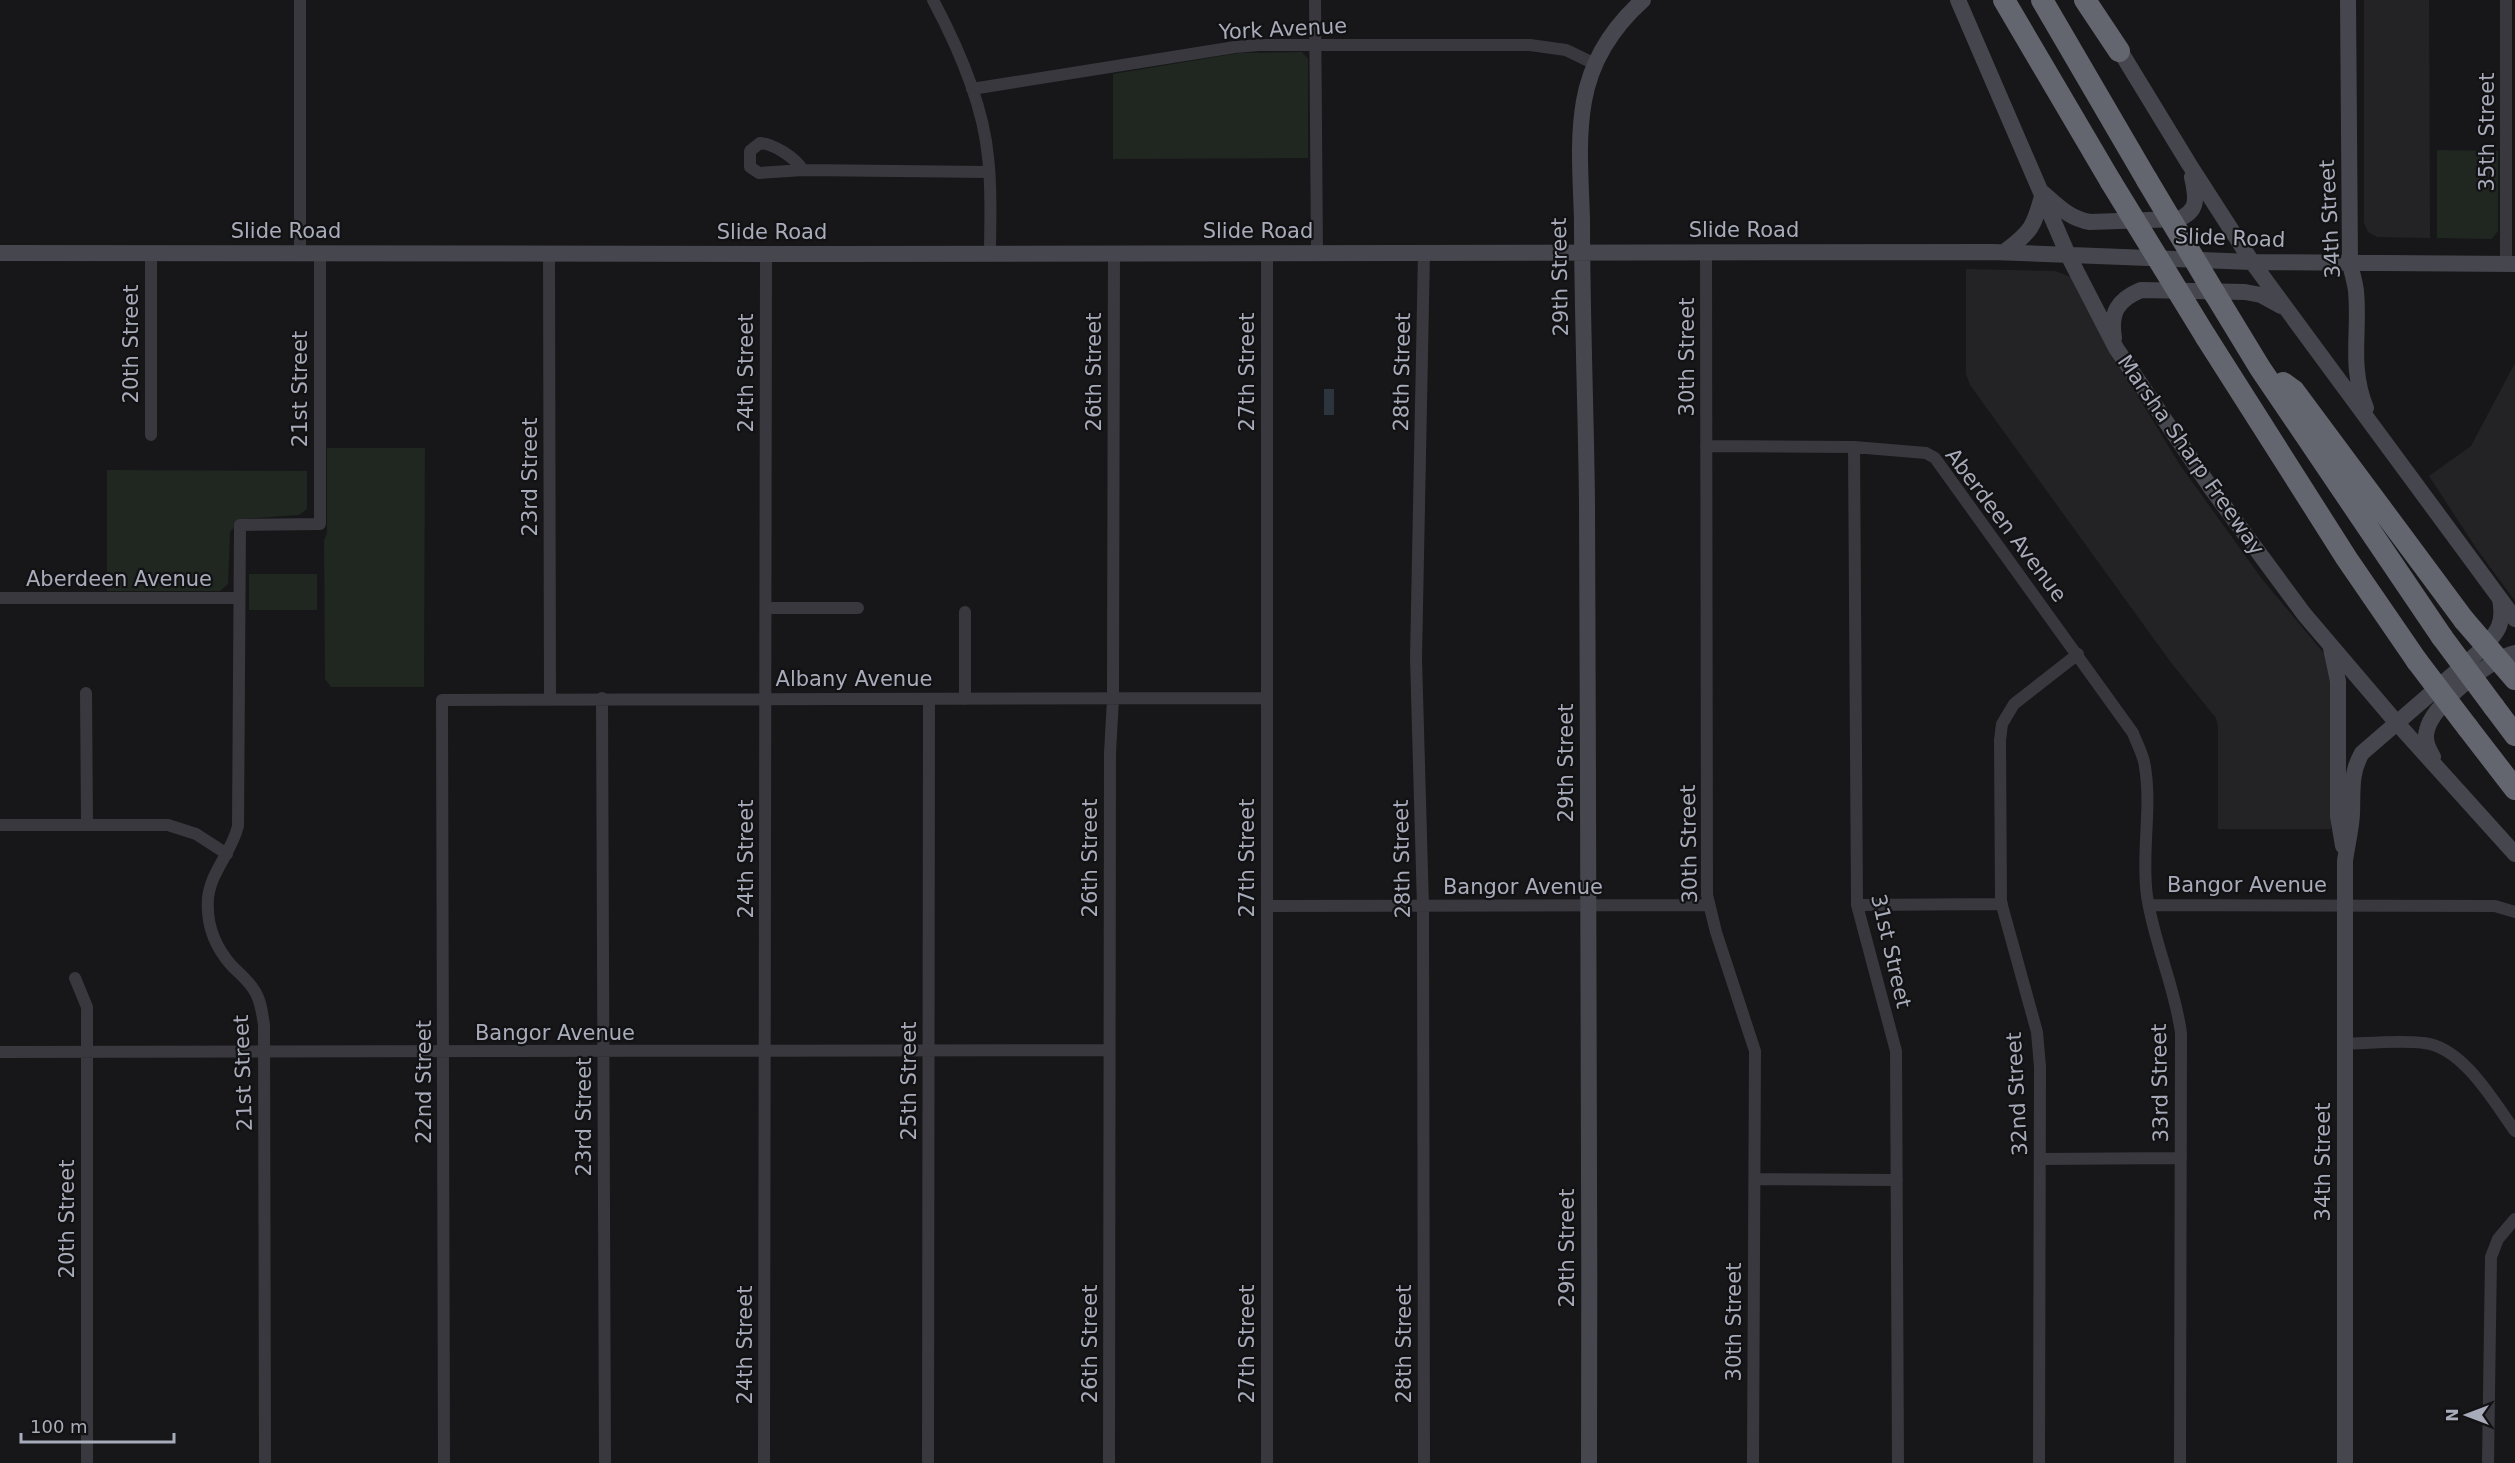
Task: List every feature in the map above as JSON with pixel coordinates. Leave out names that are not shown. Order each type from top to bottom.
[{"type":"highway","points":[[2004,0],[2206,337],[2347,559],[2417,662],[2515,789]]},
{"type":"highway","points":[[2042,0],[2260,368],[2442,637],[2515,735]]},
{"type":"highway","points":[[2085,0],[2119,51]]},
{"type":"highway","points":[[2260,368],[2294,391],[2464,620],[2515,679]]},
{"type":"main road","name":"29th Street","points":[[1588,1463],[1589,906],[1586,417],[1581,130],[1585,98],[1595,64],[1618,26],[1642,0]]},
{"type":"main road","name":"Marsha Sharp Freeway","points":[[1958,0],[2068,255],[2116,348],[2211,488],[2304,614],[2396,722],[2515,854]]},
{"type":"main road","points":[[2092,0],[2119,51],[2252,262],[2515,619]]},
{"type":"main road","name":"34th Street","points":[[2348,0],[2350,264],[2356,291],[2357,382],[2377,431]]},
{"type":"main road","points":[[2004,252],[2024,238],[2035,223],[2043,193],[2067,214],[2084,221],[2178,219],[2188,215],[2196,197],[2189,164]]},
{"type":"main road","name":"Slide Road","points":[[0,253],[2004,252],[2252,262],[2511,264]]},
{"type":"main road","points":[[2116,348],[2113,314],[2128,295],[2141,290],[2245,292],[2261,296],[2287,309]]},
{"type":"main road","name":"34th Street","points":[[2345,1463],[2345,861],[2352,815],[2352,780],[2356,764],[2362,753],[2480,651],[2495,635],[2503,614],[2500,599]]},
{"type":"main road","name":"34th Street","points":[[2330,643],[2338,681],[2338,816],[2345,861]]},
{"type":"main road","points":[[2440,771],[2426,739],[2427,730],[2435,712],[2490,664],[2515,653]]},
{"type":"street","points":[[300,0],[300,254]]},
{"type":"street","points":[[933,0],[972,89],[985,134],[990,172],[990,254]]},
{"type":"street","points":[[1316,0],[1317,253]]},
{"type":"street","name":"35th Street","points":[[2506,0],[2511,264]]},
{"type":"street","name":"York Avenue","points":[[972,89],[1235,47],[1530,45],[1566,50],[1595,64]]},
{"type":"street","points":[[803,170],[990,172]]},
{"type":"street","name":"30th Street","points":[[1706,252],[1708,904],[1755,1051],[1753,1463]]},
{"type":"street","name":"28th Street","points":[[1424,253],[1416,658],[1423,907],[1424,1463]]},
{"type":"street","name":"20th Street","points":[[151,254],[151,435]]},
{"type":"street","name":"21st Street","points":[[265,1463],[265,1052],[261,1005],[255,990],[218,948],[210,923],[208,898],[212,882],[235,838],[238,826],[240,525],[320,524],[320,254]]},
{"type":"street","name":"23rd Street","points":[[549,254],[550,699]]},
{"type":"street","name":"24th Street","points":[[764,1463],[766,254]]},
{"type":"street","name":"26th Street","points":[[1109,1463],[1110,753],[1113,699],[1114,254]]},
{"type":"street","name":"27th Street","points":[[1266,1463],[1267,254]]},
{"type":"street","name":"Aberdeen Avenue","points":[[1706,446],[1854,447],[1926,453],[1935,458],[2078,654]]},
{"type":"street","name":"31st Street","points":[[1854,447],[1857,905],[1896,1051],[1898,1463]]},
{"type":"street","name":"Aberdeen Avenue","points":[[0,598],[238,598]]},
{"type":"street","points":[[766,608],[858,608]]},
{"type":"street","points":[[964,612],[964,699]]},
{"type":"street","name":"32nd Street","points":[[2039,1463],[2040,1067],[2037,1032],[2002,904],[2000,740],[2002,724],[2014,704],[2078,654]]},
{"type":"street","name":"33rd Street","points":[[2078,654],[2133,733],[2145,764],[2147,895],[2178,1008],[2181,1033],[2180,1463]]},
{"type":"street","points":[[86,693],[87,824]]},
{"type":"street","name":"Albany Avenue","points":[[442,700],[1266,698]]},
{"type":"street","name":"23rd Street","points":[[602,699],[604,1463]]},
{"type":"street","name":"25th Street","points":[[928,1463],[929,699]]},
{"type":"street","name":"22nd Street","points":[[442,700],[444,1463]]},
{"type":"street","points":[[0,825],[176,826],[196,834],[227,854]]},
{"type":"street","name":"Bangor Avenue","points":[[1267,906],[1708,904]]},
{"type":"street","points":[[1857,905],[2002,904]]},
{"type":"street","name":"Bangor Avenue","points":[[2149,905],[2495,906],[2515,912]]},
{"type":"street","name":"20th Street","points":[[75,978],[87,1007],[87,1463]]},
{"type":"street","points":[[2345,1044],[2424,1043],[2440,1047],[2464,1064],[2515,1131]]},
{"type":"street","name":"Bangor Avenue","points":[[0,1052],[1109,1050]]},
{"type":"street","points":[[2040,1159],[2181,1158]]},
{"type":"street","points":[[1755,1179],[1898,1180]]},
{"type":"street","points":[[2488,1463],[2491,1257],[2498,1239],[2515,1219]]},
{"type":"shaded area","points":[[2364,0],[2429,0],[2430,238],[2377,237],[2368,232],[2364,223]]},
{"type":"shaded area","points":[[1302,52],[1308,59],[1308,158],[1113,159],[1113,74],[1239,53]]},
{"type":"shaded area","points":[[2437,150],[2498,151],[2498,231],[2492,239],[2437,238]]},
{"type":"shaded area","points":[[1966,269],[2055,271],[2071,277],[2128,380],[2180,465],[2262,579],[2327,657],[2332,674],[2331,829],[2218,829],[2218,726],[2216,718],[2172,664],[1970,385],[1966,374]]},
{"type":"shaded area","points":[[2515,363],[2515,601],[2476,548],[2429,476],[2471,446]]},
{"type":"shaded area","points":[[1324,389],[1334,389],[1334,415],[1324,415]]},
{"type":"shaded area","points":[[327,448],[425,448],[424,687],[331,687],[325,679],[324,540],[327,533]]},
{"type":"shaded area","points":[[107,470],[307,471],[307,509],[299,515],[242,519],[230,532],[228,584],[220,591],[107,591]]},
{"type":"shaded area","points":[[249,574],[317,574],[317,610],[249,610]]}]
